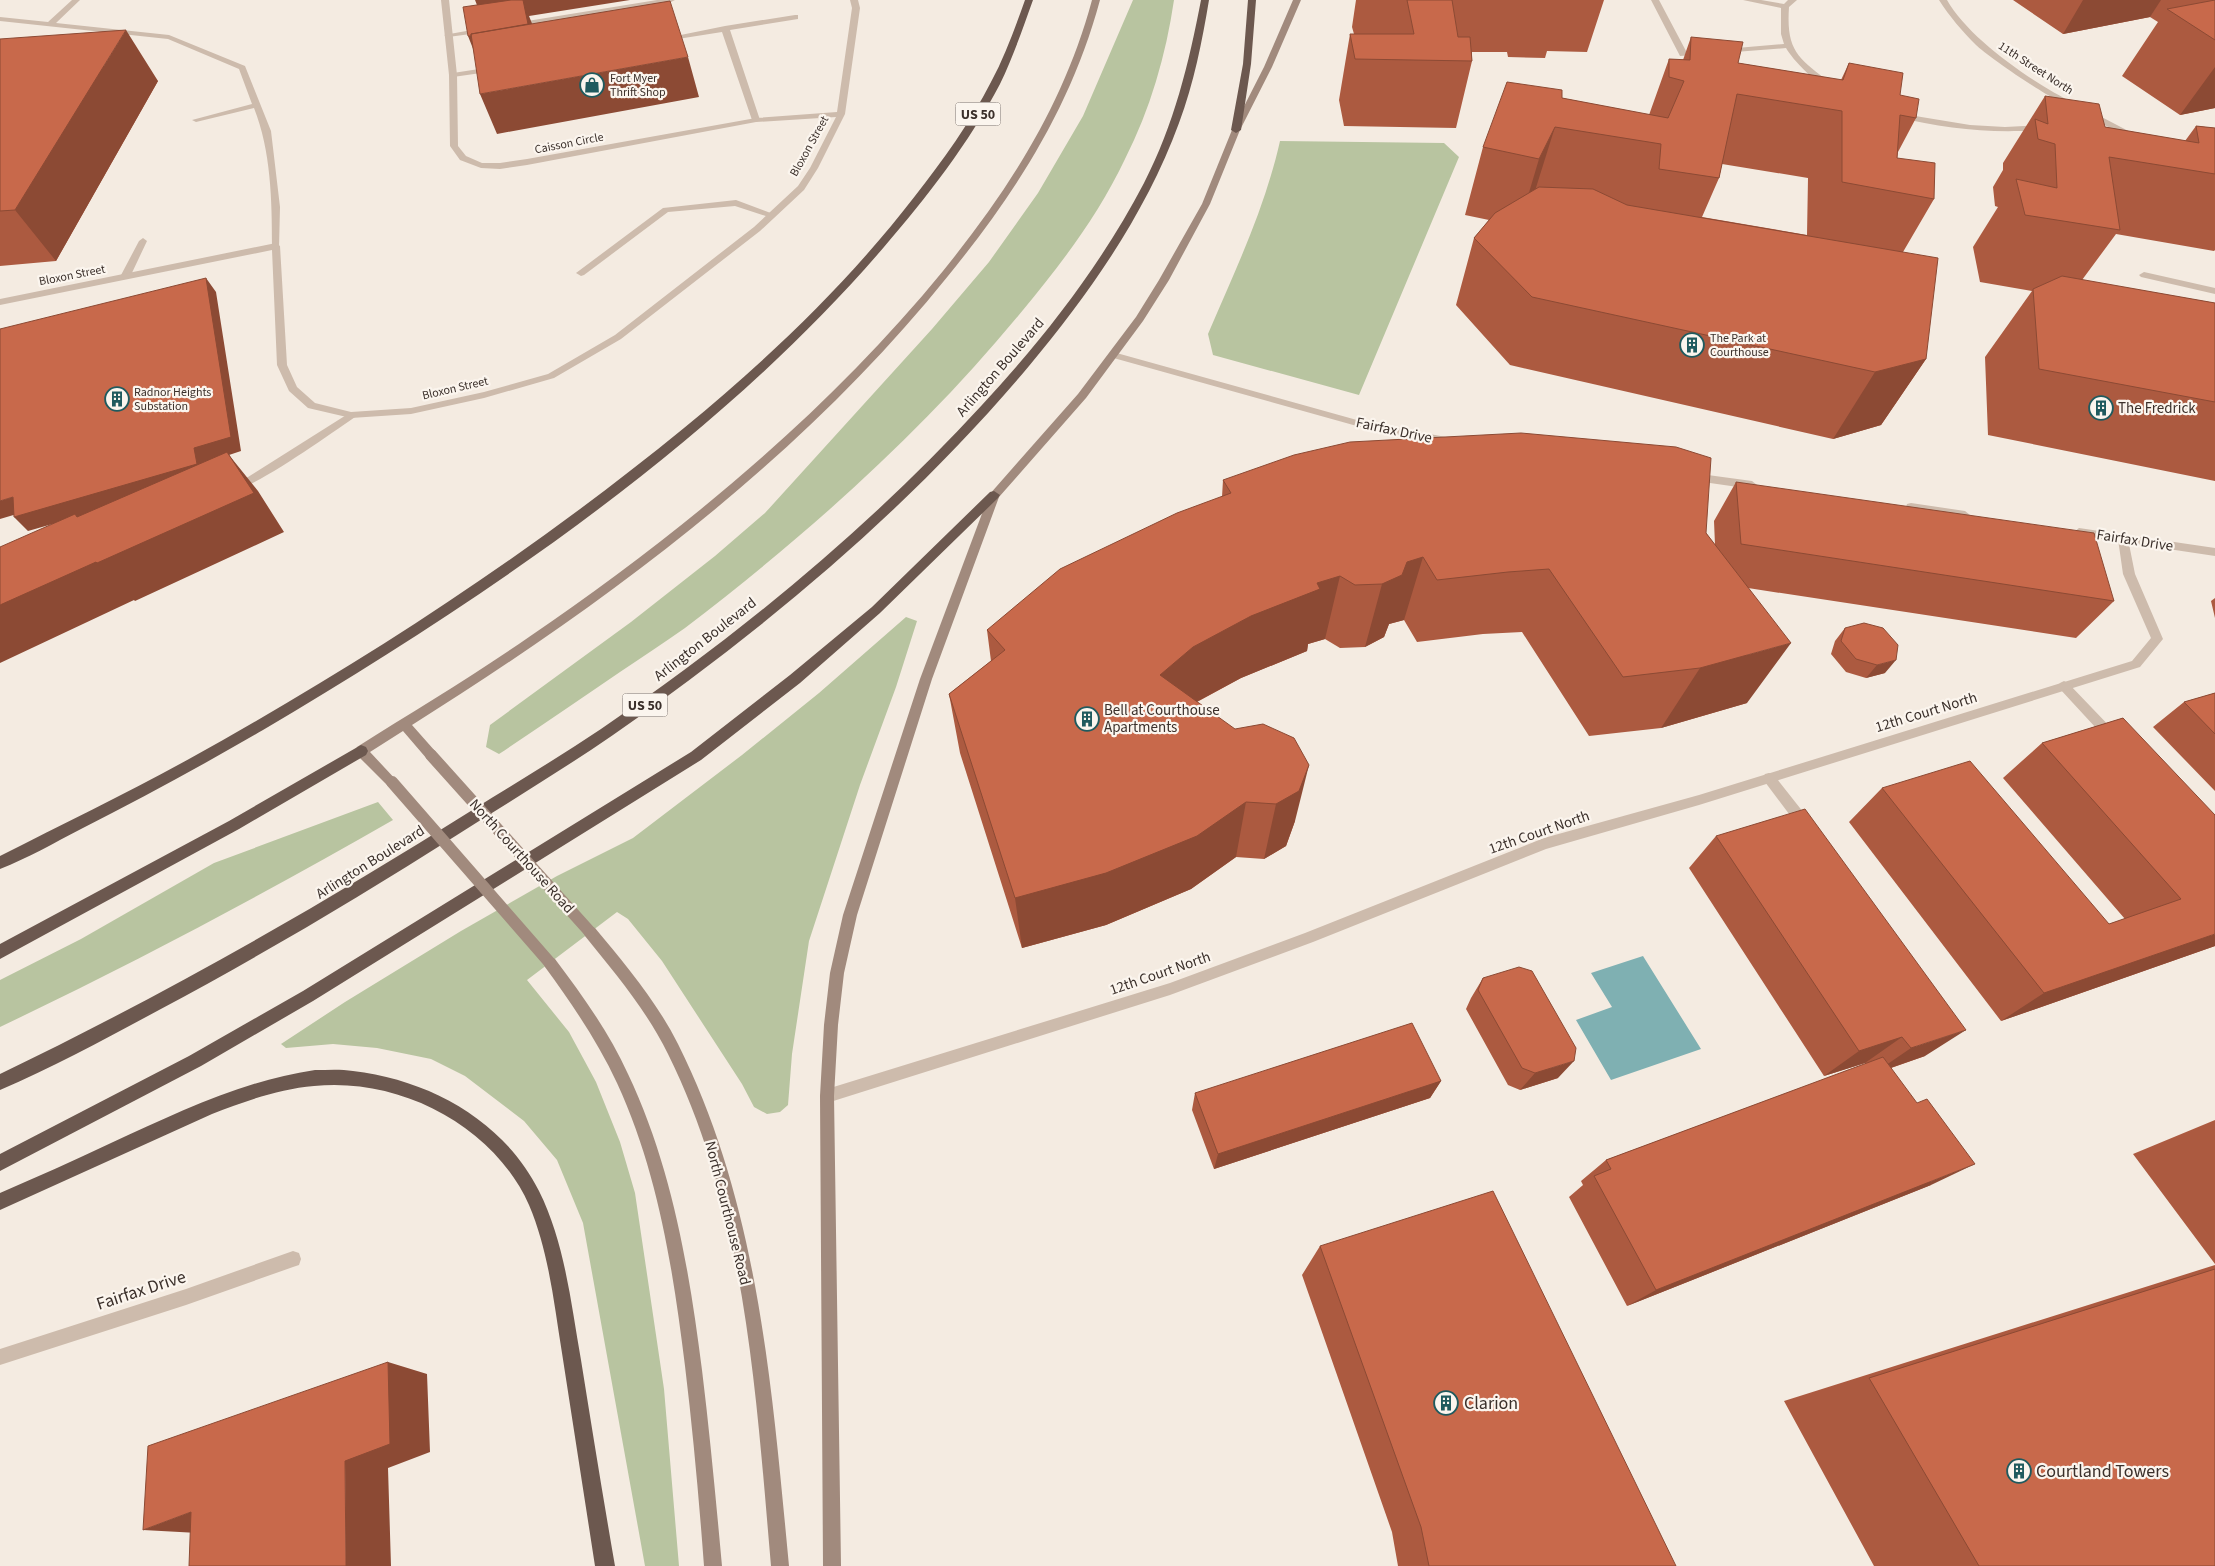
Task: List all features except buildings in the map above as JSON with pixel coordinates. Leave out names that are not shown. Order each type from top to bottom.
[{"type":"highway","name":"US 50","points":[[0,863],[217,750],[330,682],[497,575],[561,529],[686,433],[800,333],[879,248],[941,171],[989,96],[1006,62],[1029,0]]},
{"type":"highway","name":"Arlington Boulevard","points":[[0,1082],[182,991],[301,924],[404,862],[607,732],[684,677],[762,616],[849,543],[892,504],[1000,393],[1044,343],[1110,253],[1156,169],[1185,97],[1197,53],[1205,0]]},
{"type":"highway","points":[[1236,130],[1247,64],[1252,0]]},
{"type":"highway","points":[[0,1163],[195,1061],[308,996],[696,756],[795,679],[876,610],[994,495]]},
{"type":"highway","points":[[0,952],[234,825],[361,751]]},
{"type":"highway","points":[[0,1202],[237,1095],[273,1085],[307,1079],[337,1076],[366,1078],[414,1092],[442,1104],[472,1122],[498,1146],[516,1168],[534,1197],[546,1230],[557,1270],[605,1566]]},
{"type":"main road","points":[[713,1566],[707,1478],[680,1270],[667,1205],[649,1146],[630,1095],[602,1038],[578,999],[550,963],[392,782],[361,751],[535,639],[608,587],[750,473],[860,370],[933,290],[993,214],[1016,180],[1039,142],[1061,99],[1082,47],[1096,0]]},
{"type":"main road","points":[[832,1566],[827,1096],[831,1025],[836,982],[850,915],[926,679],[994,495],[1049,435],[1140,319],[1206,204],[1236,130],[1268,67],[1297,0]]},
{"type":"main road","name":"North Courthouse Road","points":[[404,724],[590,932],[628,979],[652,1013],[673,1049],[692,1090],[712,1142],[729,1202],[751,1311],[771,1471],[780,1566]]},
{"type":"street","points":[[50,24],[76,0]]},
{"type":"street","name":"Caisson Circle","points":[[445,0],[453,75],[454,146],[463,158],[481,164],[500,166],[527,162],[756,120],[841,114]]},
{"type":"street","points":[[506,26],[671,0]]},
{"type":"street","points":[[1655,0],[1683,54],[1787,46]]},
{"type":"street","points":[[1747,0],[1785,6],[1793,0]]},
{"type":"street","name":"11th Street North","points":[[1943,0],[1980,45],[2055,97],[2087,116],[2141,139]]},
{"type":"street","name":"Bloxon Street","points":[[0,302],[276,246],[282,365],[293,389],[312,406],[351,415],[411,411],[484,396],[551,376],[618,337],[757,229],[801,188],[814,168],[841,114],[855,4]]},
{"type":"street","points":[[1785,6],[1783,28],[1787,46],[1800,63],[1832,88]]},
{"type":"street","points":[[657,40],[796,17]]},
{"type":"street","points":[[0,20],[169,37],[242,68],[267,131],[276,207],[276,246]]},
{"type":"street","points":[[725,28],[756,120]]},
{"type":"street","points":[[448,35],[487,29]]},
{"type":"street","points":[[453,75],[501,67]]},
{"type":"street","points":[[196,120],[257,105]]},
{"type":"street","points":[[1891,112],[1953,126],[1986,129],[2053,126]]},
{"type":"street","points":[[581,274],[666,210],[736,203],[772,215]]},
{"type":"street","points":[[125,277],[143,241]]},
{"type":"street","points":[[2144,275],[2215,291]]},
{"type":"street","name":"Fairfax Drive","points":[[1113,355],[1364,425],[1460,444]]},
{"type":"street","points":[[224,491],[252,480],[351,415]]},
{"type":"street","points":[[1682,475],[1761,486]]},
{"type":"street","points":[[1899,505],[1978,517]]},
{"type":"street","name":"Fairfax Drive","points":[[2065,530],[2215,552]]},
{"type":"street","name":"12th Court North","points":[[827,1096],[1170,989],[1308,938],[1544,844],[1769,778],[2136,664],[2157,639],[2129,574],[2123,539]]},
{"type":"street","points":[[2064,686],[2118,743]]},
{"type":"street","points":[[1769,778],[1813,836]]},
{"type":"street","name":"Fairfax Drive","points":[[0,1357],[186,1297],[293,1259]]},
{"type":"green space","points":[[1133,0],[1174,0],[1162,62],[1142,121],[1115,179],[1092,219],[1038,292],[985,354],[946,397],[863,479],[776,556],[731,592],[677,634],[499,754],[486,747],[490,725],[631,622],[715,556],[765,513],[932,329],[989,262],[1038,193],[1083,116]]},
{"type":"green space","points":[[1280,141],[1444,143],[1459,157],[1359,395],[1213,355],[1208,334],[1258,215]]},
{"type":"green space","points":[[906,617],[917,621],[896,687],[860,785],[809,941],[792,1054],[788,1105],[780,1112],[767,1114],[754,1107],[742,1084],[662,961],[628,919],[617,912],[527,980],[569,1032],[596,1082],[620,1142],[635,1193],[664,1389],[679,1566],[645,1566],[583,1223],[557,1160],[524,1121],[465,1076],[431,1059],[377,1048],[333,1044],[286,1048],[281,1044],[345,1002],[461,931],[557,876],[633,838],[742,755],[819,693]]},
{"type":"green space","points":[[378,802],[393,820],[296,875],[198,927],[0,1027],[0,980],[81,939],[214,863]]},
{"type":"water","points":[[1643,956],[1701,1049],[1611,1080],[1576,1020],[1612,1007],[1591,973]]},
{"type":"place","name":"Fort Myer Thrift Shop","points":[[592,85]]},
{"type":"place","name":"The Park at Courthouse","points":[[1692,345]]},
{"type":"place","name":"Radnor Heights Substation","points":[[117,399]]},
{"type":"place","name":"The Fredrick","points":[[2101,408]]},
{"type":"place","name":"Bell at Courthouse Apartments","points":[[1087,719]]},
{"type":"place","name":"Clarion","points":[[1446,1403]]},
{"type":"place","name":"Courtland Towers","points":[[2019,1471]]}]
